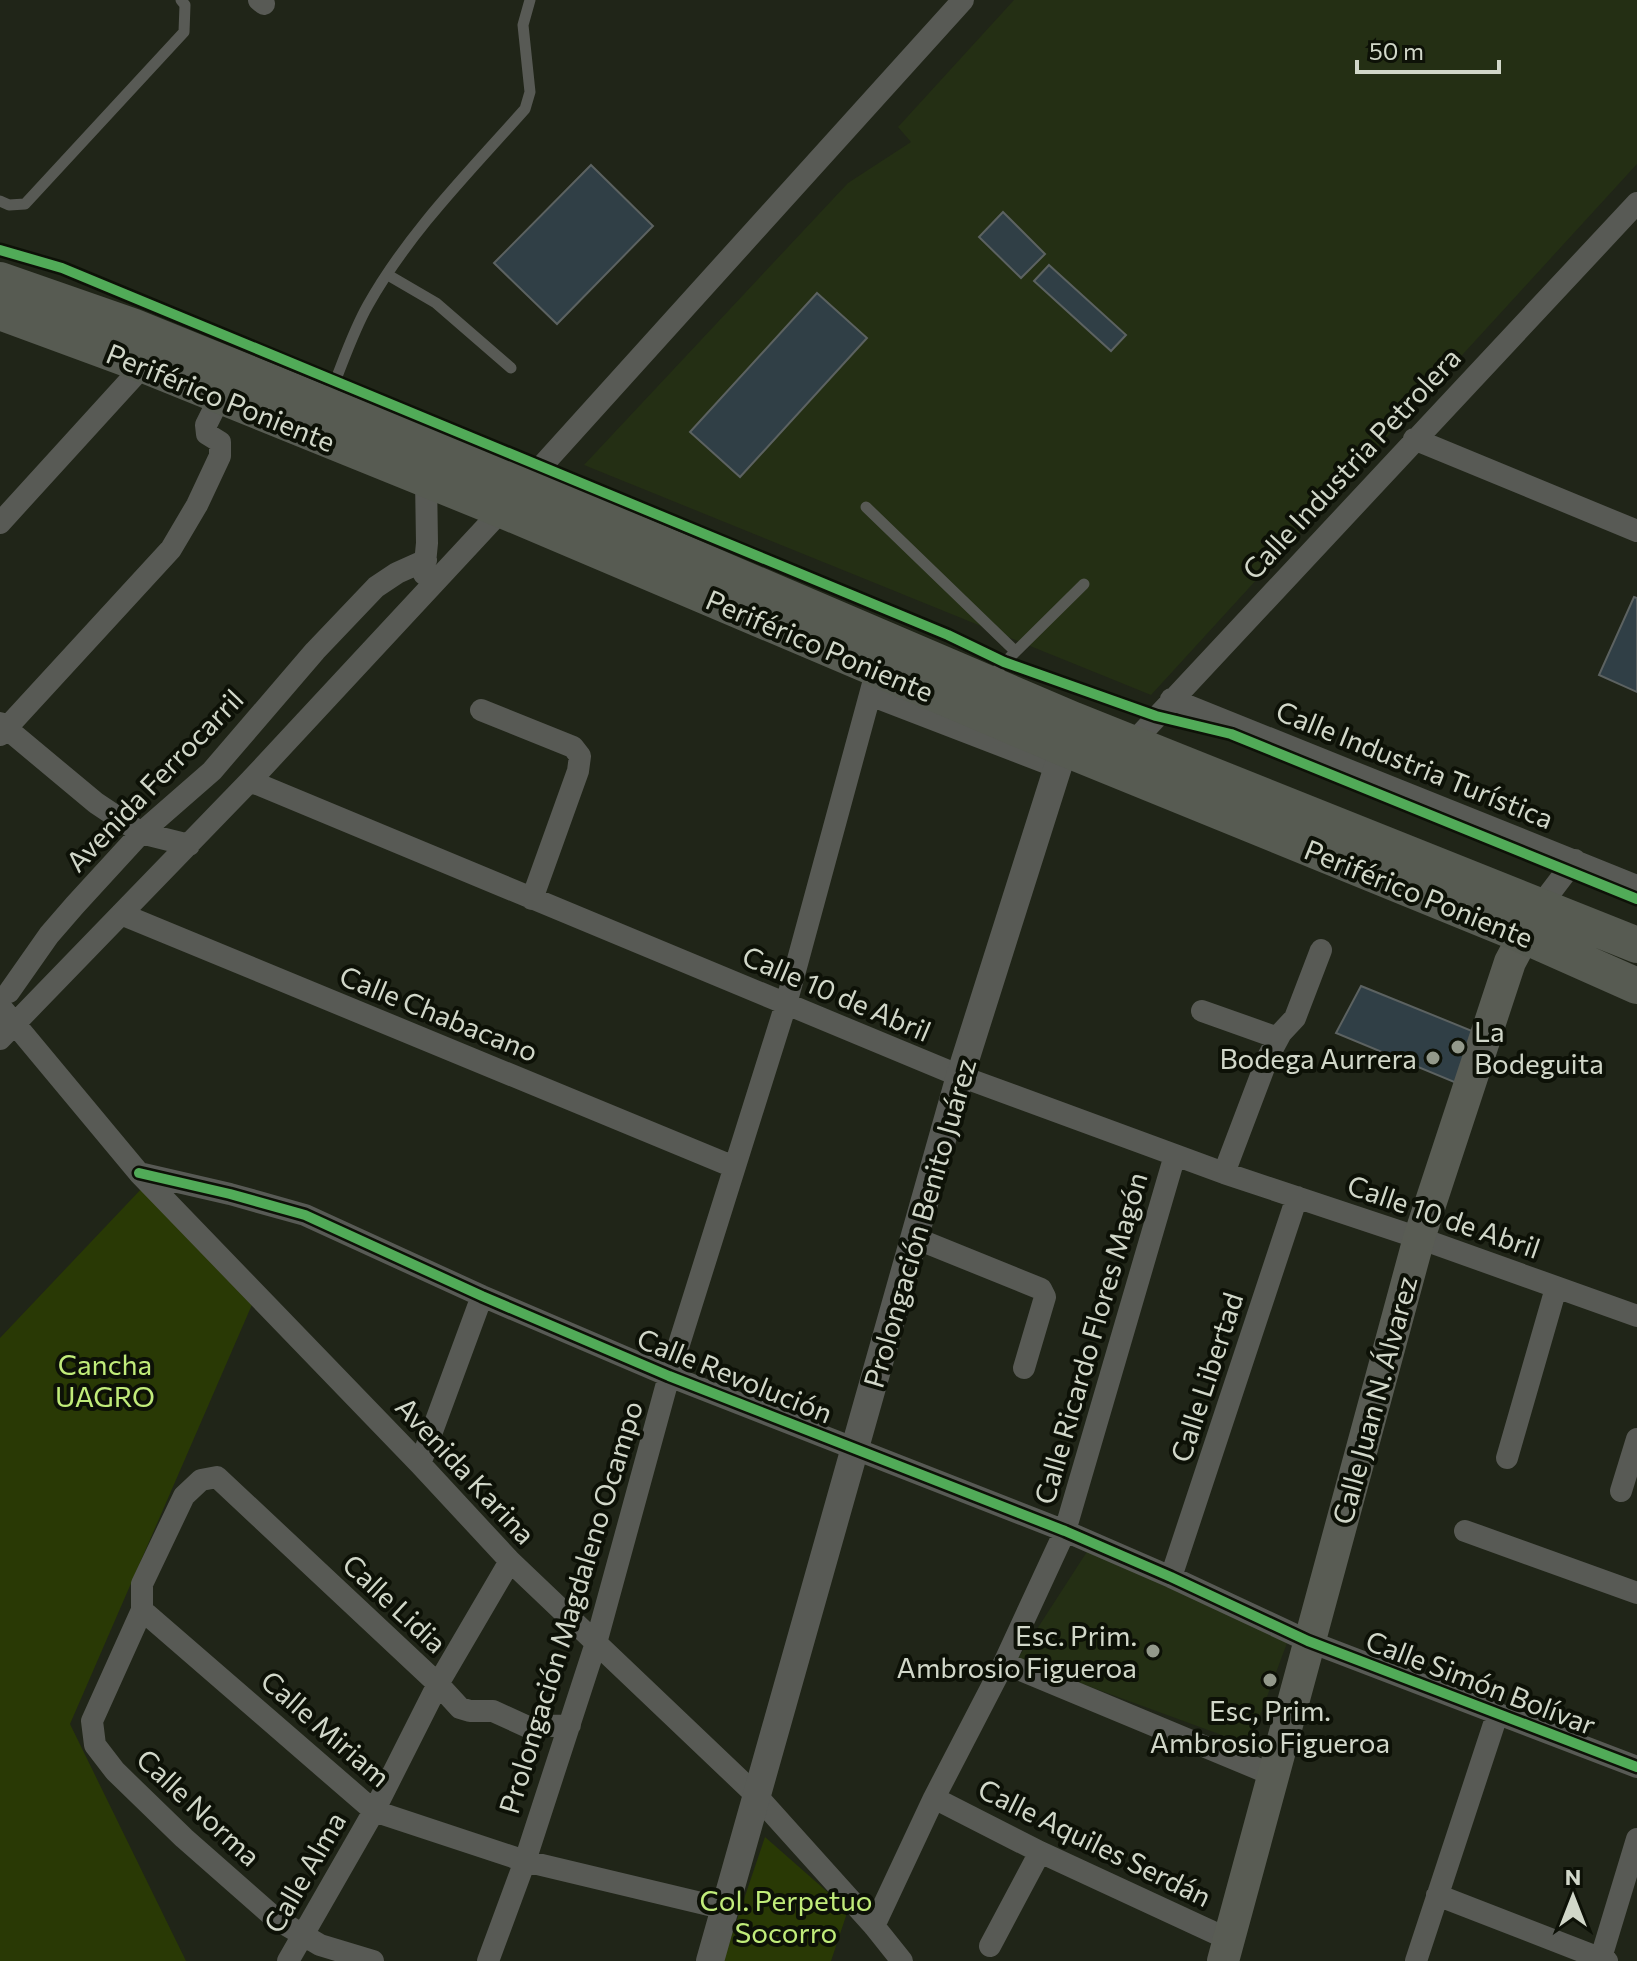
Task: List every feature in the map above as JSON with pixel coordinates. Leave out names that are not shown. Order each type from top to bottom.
[{"type":"main road","name":"Periférico Poniente","points":[[2,307],[132,326],[326,405],[874,682],[978,696]]},
{"type":"main road","name":"Periférico Poniente","points":[[2,307],[426,479],[513,497],[978,696],[1065,745],[1122,756],[1531,921],[1637,945]]},
{"type":"main road","name":"Periférico Poniente","points":[[1531,921],[1637,986]]},
{"type":"main road","name":"Calle Juan N. Álvarez","points":[[1226,1951],[1419,1238],[1510,962],[1531,921]]},
{"type":"street","points":[[5,1013],[75,961],[250,781],[513,497],[963,0]]},
{"type":"street","name":"Calle Industria Petrolera","points":[[1122,756],[1171,699],[1637,203]]},
{"type":"street","points":[[0,523],[144,365]]},
{"type":"street","points":[[189,845],[141,833],[96,803],[2,729],[171,549],[197,505],[220,456],[220,442],[207,434],[206,425],[220,397]]},
{"type":"street","points":[[1414,439],[1637,531]]},
{"type":"street","points":[[415,603],[426,560],[426,479]]},
{"type":"street","name":"Avenida Ferrocarril","points":[[5,1013],[49,935],[141,833],[212,771],[315,651],[376,587],[426,560]]},
{"type":"street","points":[[874,682],[1065,745]]},
{"type":"street","name":"Prolongación Magdaleno Ocampo","points":[[488,1961],[525,1861],[596,1643],[669,1376],[786,1004],[874,682]]},
{"type":"street","name":"Calle Industria Turística","points":[[1171,699],[1637,886]]},
{"type":"street","points":[[481,710],[573,747],[580,756],[578,771],[532,899]]},
{"type":"street","name":"Prolongación Benito Juárez","points":[[710,1961],[960,1076],[1065,745]]},
{"type":"street","name":"Calle 10 de Abril","points":[[250,781],[960,1076],[1224,1173],[1419,1238],[1556,1288],[1635,1308]]},
{"type":"street","name":"Calle Juan N. Álvarez","points":[[1531,921],[1575,860]]},
{"type":"street","name":"Calle Chabacano","points":[[121,914],[734,1167]]},
{"type":"street","points":[[1224,1173],[1268,1057],[1278,1038],[1295,1018],[1321,950]]},
{"type":"street","points":[[5,1013],[75,961]]},
{"type":"street","points":[[1202,1011],[1278,1038]]},
{"type":"street","name":"Avenida Karina","points":[[5,1013],[139,1173],[510,1561],[758,1797],[902,1961]]},
{"type":"street","name":"Calle Ricardo Flores Magón","points":[[874,1926],[934,1798],[1004,1663],[1065,1531],[1175,1155]]},
{"type":"street","name":"Calle Revolución","points":[[139,1173],[305,1215],[482,1296],[669,1376],[1065,1531],[1308,1641]]},
{"type":"street","name":"Calle Libertad","points":[[1171,1577],[1297,1197]]},
{"type":"street","points":[[915,1238],[1041,1289],[1045,1297],[1024,1368]]},
{"type":"street","points":[[1507,1458],[1556,1288]]},
{"type":"street","points":[[420,1464],[482,1296]]},
{"type":"street","points":[[1621,1491],[1637,1439]]},
{"type":"street","name":"Calle Lidia","points":[[142,1610],[142,1584],[184,1496],[201,1480],[217,1477],[460,1708],[493,1711],[528,1727],[570,1725]]},
{"type":"street","points":[[1465,1531],[1637,1593]]},
{"type":"street","name":"Calle Alma","points":[[288,1961],[374,1811],[438,1684],[510,1561]]},
{"type":"street","name":"Calle Norma","points":[[142,1610],[92,1721],[95,1745],[115,1771],[184,1838],[276,1919],[302,1936],[373,1961]]},
{"type":"street","name":"Calle Miriam","points":[[142,1610],[374,1811],[525,1861],[726,1909]]},
{"type":"street","name":"Calle Simón Bolívar","points":[[1308,1641],[1637,1767]]},
{"type":"street","points":[[1004,1663],[1273,1775]]},
{"type":"street","points":[[1416,1961],[1497,1715]]},
{"type":"street","name":"Calle Aquiles Serdán","points":[[934,1798],[1040,1852],[1083,1870],[1226,1951]]},
{"type":"street","points":[[1437,1895],[1603,1960],[1637,1839]]},
{"type":"street","points":[[990,1946],[1040,1852]]},
{"type":"lane","points":[[0,201],[9,205],[25,204],[184,32],[185,5],[181,0]]},
{"type":"lane","points":[[326,405],[360,320],[388,275],[431,215],[525,109],[530,92],[523,25],[530,0]]},
{"type":"lane","points":[[388,275],[436,303],[511,368]]},
{"type":"lane","points":[[866,507],[1015,651]]},
{"type":"lane","points":[[978,696],[1015,651],[1084,584]]},
{"type":"shaded area","points":[[1014,0],[1637,0],[1637,164],[1151,695],[584,465],[848,183],[911,142],[898,127]]},
{"type":"shaded area","name":"Esc. Prim. Ambrosio Figueroa","points":[[1090,1547],[1287,1643],[1249,1745],[1017,1660]]},
{"type":"green space","name":"Cancha UAGRO","points":[[144,1186],[254,1300],[70,1724],[186,1961],[0,1961],[0,1338]]},
{"type":"green space","name":"Col. Perpetuo Socorro","points":[[765,1837],[848,1910],[831,1961],[723,1961]]},
{"type":"building","points":[[591,165],[653,226],[557,324],[494,263]]},
{"type":"building","points":[[1003,212],[1045,254],[1021,278],[979,237]]},
{"type":"building","points":[[1049,265],[1126,335],[1111,351],[1034,281]]},
{"type":"building","points":[[817,293],[867,338],[740,477],[690,432]]},
{"type":"building","points":[[1634,597],[1637,598],[1637,692],[1599,675]]},
{"type":"building","name":"Bodega Aurrera","points":[[1361,986],[1477,1033],[1459,1084],[1336,1033]]},
{"type":"cycle path","points":[[0,250],[62,268],[948,635],[1004,662],[1156,716],[1231,734],[1637,899]]},
{"type":"cycle path","points":[[139,1173],[305,1215],[482,1296],[669,1376],[1065,1531],[1308,1641],[1637,1767]]},
{"type":"place","name":"La Bodeguita","points":[[1458,1047]]},
{"type":"place","name":"Bodega Aurrera","points":[[1433,1058]]},
{"type":"place","name":"Esc. Prim. Ambrosio Figueroa","points":[[1153,1651]]},
{"type":"place","name":"Esc, Prim. Ambrosio Figueroa","points":[[1270,1680]]}]
